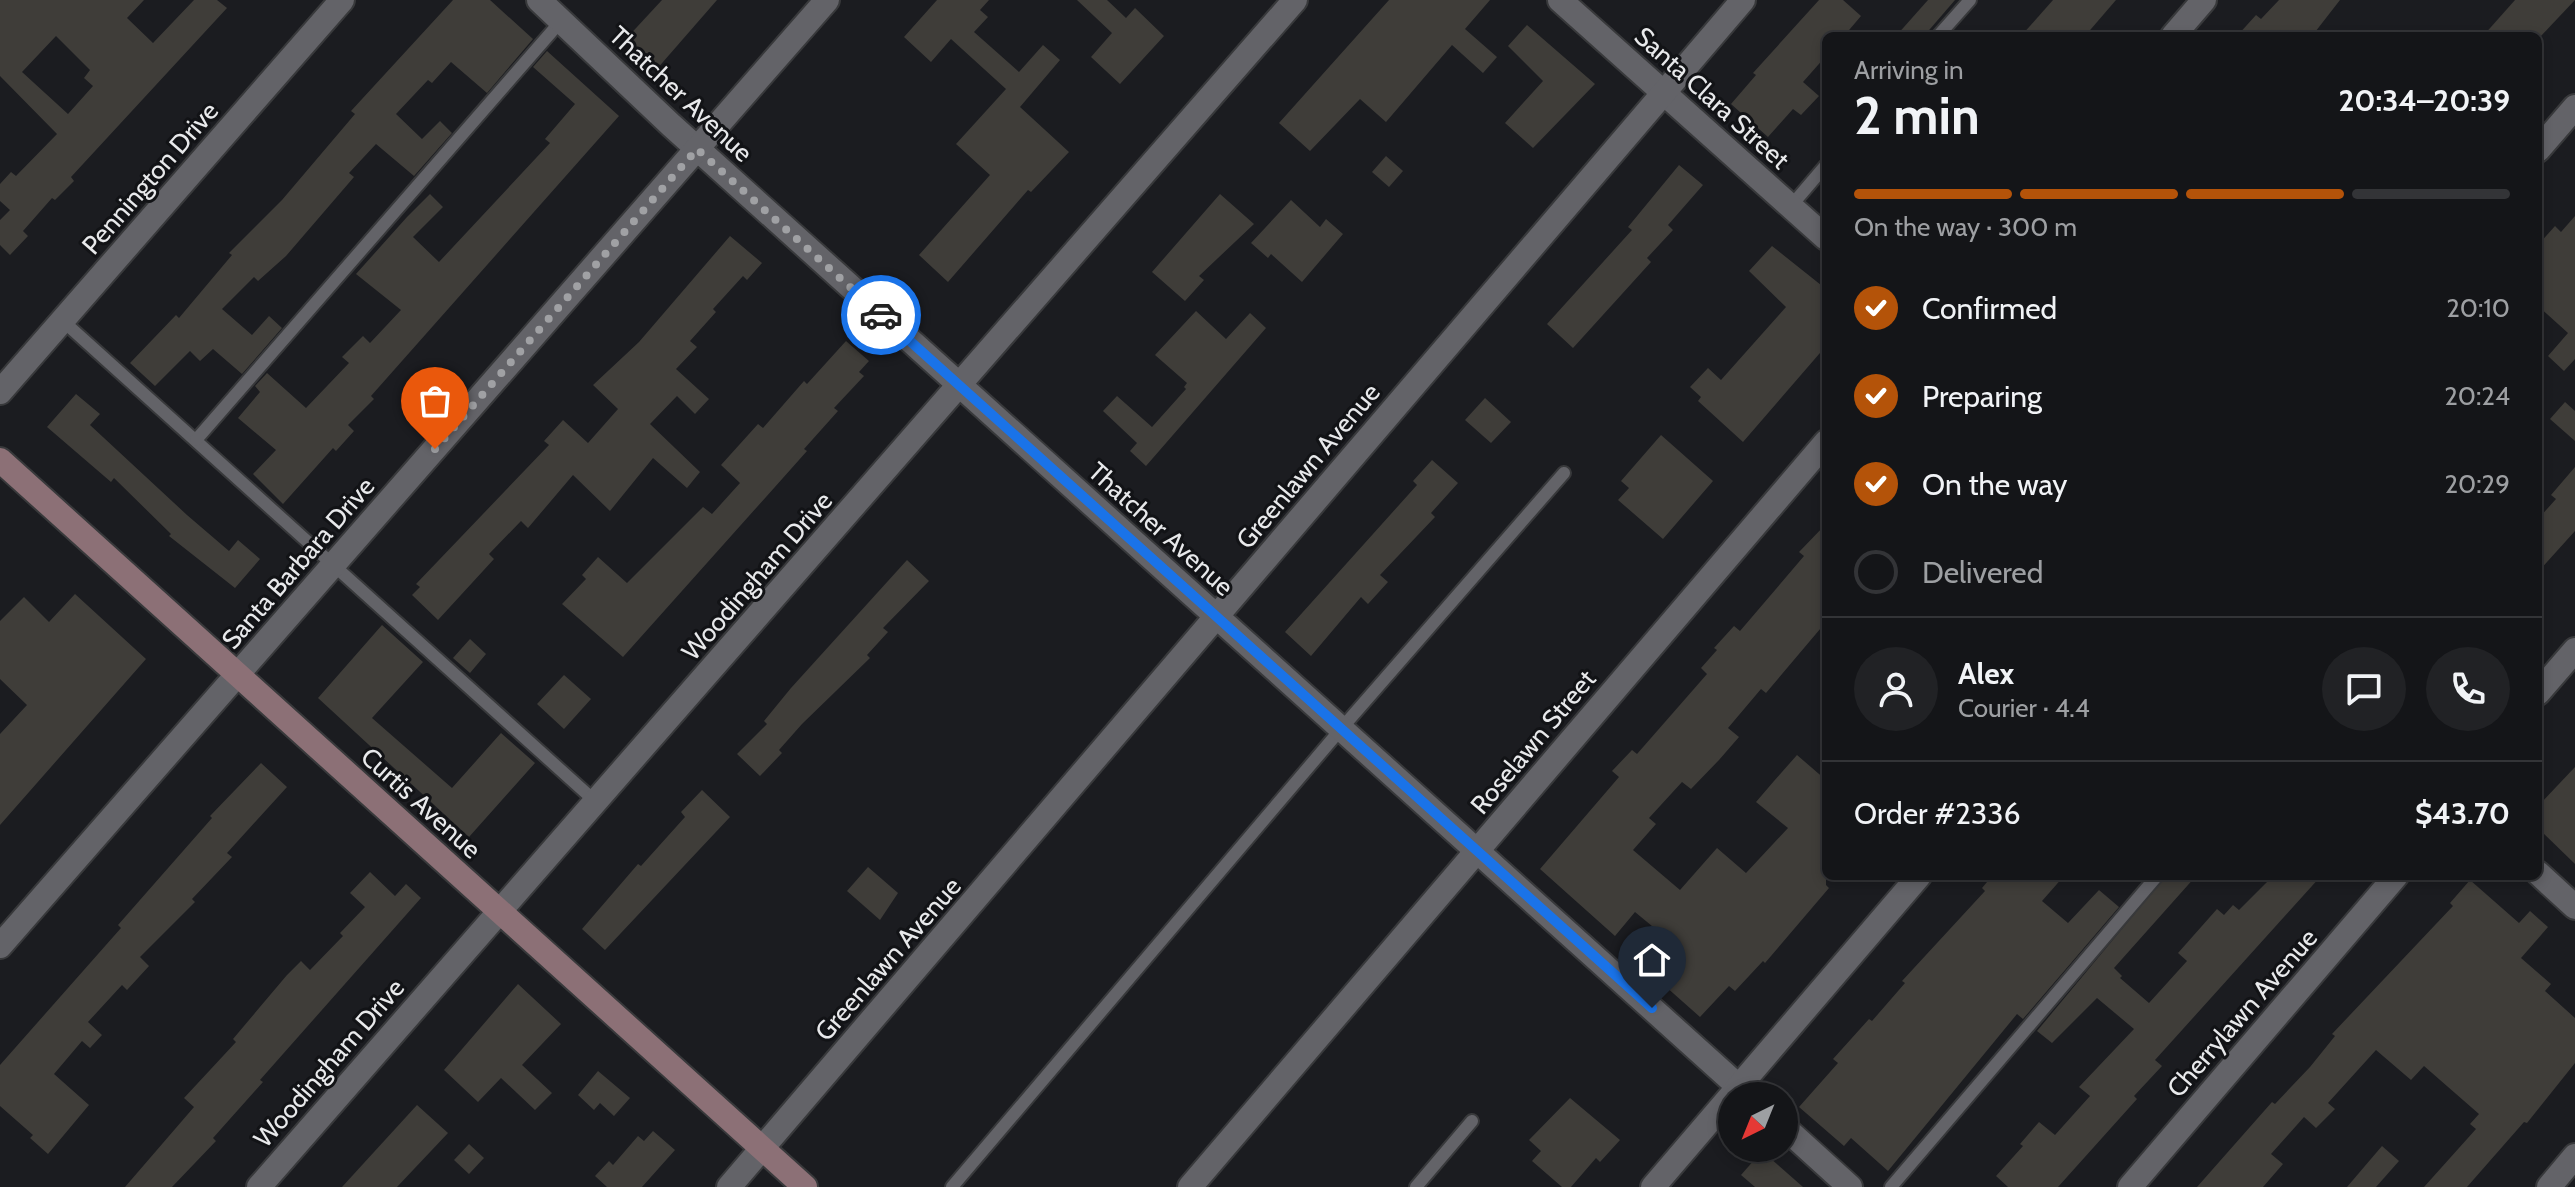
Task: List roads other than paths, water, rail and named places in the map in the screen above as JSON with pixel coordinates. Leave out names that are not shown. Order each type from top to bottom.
[{"type":"street","name":"Pennington Drive","points":[[0,392],[342,0]]},
{"type":"street","name":"Thatcher Avenue","points":[[539,0],[697,149],[1734,1082]]},
{"type":"street","name":"Santa Barbara Drive","points":[[0,946],[827,0]]},
{"type":"street","name":"Woodingham Drive","points":[[259,1187],[1295,0]]},
{"type":"street","name":"Santa Clara Street","points":[[1560,0],[1822,234]]},
{"type":"street","name":"Greenlawn Avenue","points":[[729,1187],[1743,0]]},
{"type":"street","points":[[2176,32],[2204,0]]},
{"type":"street","points":[[2542,145],[2575,107]]},
{"type":"street","name":"Roselawn Street","points":[[1190,1187],[1822,447]]},
{"type":"street","name":"Curtis Avenue","points":[[0,460],[805,1187]]},
{"type":"street","points":[[2542,688],[2575,650]]},
{"type":"street","points":[[2542,877],[2575,907]]},
{"type":"street","points":[[1751,1082],[1916,880]]},
{"type":"street","name":"Cherrylawn Avenue","points":[[2130,1187],[2393,880]]},
{"type":"street","points":[[1653,1187],[1718,1118]]},
{"type":"street","points":[[1798,1140],[1850,1187]]},
{"type":"street","points":[[2549,1187],[2575,1156]]},
{"type":"lane","points":[[1942,32],[1970,0]]},
{"type":"lane","points":[[196,440],[561,21]]},
{"type":"lane","points":[[1791,206],[1822,170]]},
{"type":"lane","points":[[63,321],[596,802]]},
{"type":"lane","points":[[952,1187],[1341,729],[1564,473]]},
{"type":"lane","points":[[1891,1187],[2154,880]]},
{"type":"lane","points":[[1416,1187],[1472,1121]]}]
